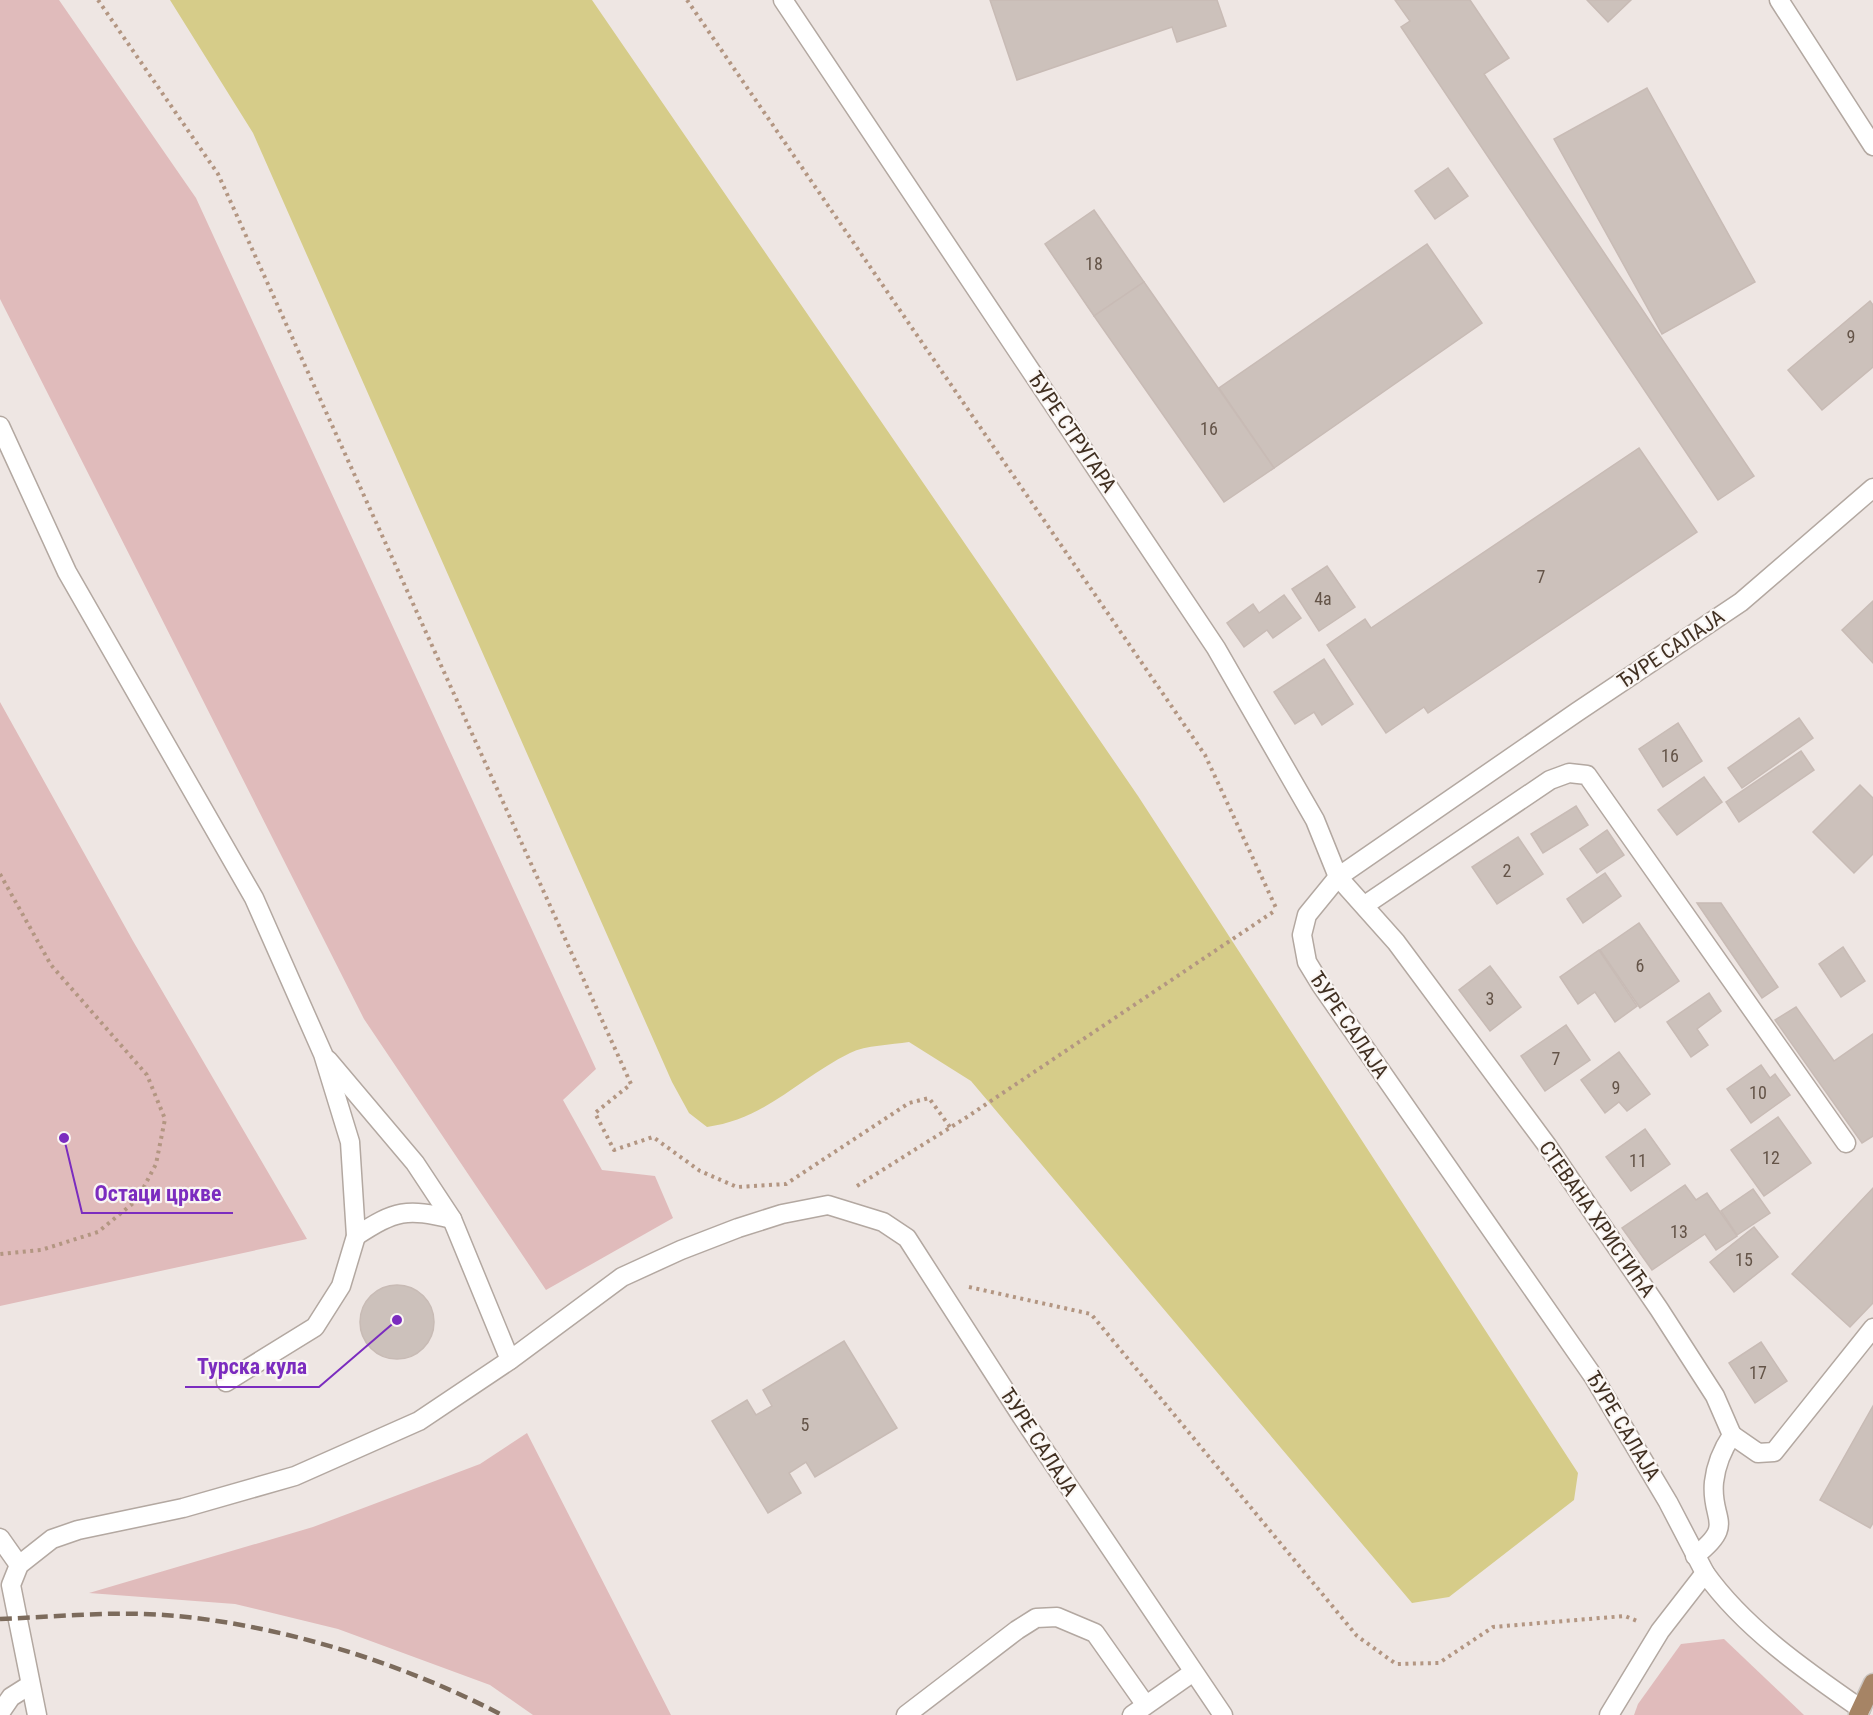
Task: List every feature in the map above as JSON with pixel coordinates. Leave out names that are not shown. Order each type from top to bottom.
[{"type":"main road","points":[[1860,1712],[1873,1683]]},
{"type":"street","name":"ЂУРЕ СТРУГАРА","points":[[783,0],[1216,648],[1315,820],[1338,877]]},
{"type":"street","points":[[1779,0],[1873,146]]},
{"type":"street","points":[[0,426],[67,572],[254,898],[322,1054],[350,1142],[356,1236],[341,1286],[315,1327],[226,1382]]},
{"type":"street","name":"ЂУРЕ САЛАЈА","points":[[1860,1712],[1746,1622],[1722,1596],[1695,1556],[1668,1502],[1593,1376],[1321,986],[1307,962],[1302,935],[1307,915],[1338,877],[1742,602],[1873,488]]},
{"type":"street","points":[[1365,905],[1550,780],[1569,773],[1587,775],[1846,1143]]},
{"type":"street","name":"СТЕВАНА ХРИСТИЋА","points":[[1338,877],[1396,942],[1546,1143],[1715,1396],[1732,1435]]},
{"type":"street","points":[[322,1054],[415,1163],[452,1219],[510,1360]]},
{"type":"street","name":"ЂУРЕ САЛАЈА","points":[[828,1204],[883,1221],[907,1238],[936,1279],[1022,1417],[1192,1673],[1223,1715]]},
{"type":"street","points":[[37,1715],[11,1585],[19,1565],[52,1539],[69,1533],[183,1508],[295,1476],[419,1421],[510,1360],[622,1277],[681,1250],[738,1228],[782,1214],[828,1204]]},
{"type":"street","points":[[356,1236],[385,1217],[419,1211],[452,1219]]},
{"type":"street","points":[[1695,1556],[1710,1544],[1721,1525],[1713,1485],[1719,1456],[1732,1435],[1758,1453],[1774,1452],[1873,1328]]},
{"type":"street","points":[[0,1538],[19,1565]]},
{"type":"street","points":[[1608,1715],[1660,1630],[1706,1573]]},
{"type":"street","points":[[906,1715],[1036,1618],[1057,1617],[1095,1633],[1138,1710],[1192,1673]]},
{"type":"street","points":[[0,1713],[11,1697],[30,1685]]},
{"type":"path","points":[[98,0],[218,174],[631,1084],[595,1113],[614,1150],[653,1137],[700,1171],[737,1187],[786,1184],[909,1103],[929,1098],[950,1127]]},
{"type":"path","points":[[687,0],[1204,755],[1276,910]]},
{"type":"path","points":[[0,874],[51,965],[147,1075],[165,1119],[156,1164],[136,1200],[98,1232],[41,1250],[0,1254]]},
{"type":"path","points":[[828,1204],[967,1117],[1276,910],[1307,915]]},
{"type":"path","points":[[936,1279],[1091,1314],[1357,1636],[1396,1664],[1439,1663],[1493,1628],[1625,1616],[1660,1630]]},
{"type":"shaded area","points":[[0,0],[59,0],[196,198],[596,1069],[563,1100],[602,1170],[655,1176],[673,1218],[546,1290],[364,1019],[0,299]]},
{"type":"shaded area","points":[[170,0],[592,0],[1138,796],[1578,1473],[1574,1500],[1449,1597],[1412,1603],[971,1081],[909,1042],[856,1050],[765,1107],[728,1123],[707,1127],[689,1113],[672,1082],[253,133]]},
{"type":"shaded area","points":[[0,702],[133,941],[307,1239],[0,1306]]},
{"type":"shaded area","points":[[527,1433],[671,1715],[533,1715],[490,1685],[338,1629],[235,1604],[89,1593],[313,1527],[480,1464]]},
{"type":"shaded area","points":[[1724,1639],[1804,1715],[1634,1715],[1638,1704],[1681,1644]]},
{"type":"building","points":[[990,0],[1217,0],[1226,26],[1177,42],[1172,27],[1017,80]]},
{"type":"building","points":[[1395,0],[1470,0],[1509,58],[1484,74],[1754,476],[1718,500],[1401,27],[1410,21]]},
{"type":"building","points":[[1587,0],[1631,0],[1608,22]]},
{"type":"building","points":[[1647,88],[1755,282],[1662,334],[1554,139]]},
{"type":"building","points":[[1448,168],[1468,196],[1435,219],[1415,191]]},
{"type":"building","points":[[1094,210],[1144,282],[1094,316],[1045,244]]},
{"type":"building","points":[[1427,244],[1482,323],[1274,468],[1219,388]]},
{"type":"building","points":[[1144,282],[1274,468],[1224,502],[1094,316]]},
{"type":"building","points":[[1870,301],[1873,305],[1873,367],[1822,410],[1788,370]]},
{"type":"building","points":[[1639,448],[1697,532],[1428,713],[1424,707],[1386,733],[1327,645],[1365,619],[1371,628]]},
{"type":"building","points":[[1327,566],[1355,607],[1319,631],[1292,589]]},
{"type":"building","points":[[1284,595],[1301,618],[1273,638],[1267,630],[1244,647],[1227,623],[1253,604],[1259,613]]},
{"type":"building","points":[[1873,601],[1873,663],[1842,630]]},
{"type":"building","points":[[1324,659],[1353,704],[1322,725],[1314,712],[1295,724],[1274,692]]},
{"type":"building","points":[[1799,718],[1813,738],[1742,788],[1728,768]]},
{"type":"building","points":[[1678,723],[1702,761],[1663,787],[1639,749]]},
{"type":"building","points":[[1801,751],[1814,770],[1739,822],[1726,802]]},
{"type":"building","points":[[1704,777],[1722,802],[1677,835],[1658,810]]},
{"type":"building","points":[[1860,785],[1873,798],[1873,854],[1854,873],[1813,832]]},
{"type":"building","points":[[1576,806],[1588,825],[1543,853],[1531,834]]},
{"type":"building","points":[[1607,830],[1624,855],[1597,873],[1580,849]]},
{"type":"building","points":[[1518,837],[1543,874],[1497,904],[1472,867]]},
{"type":"building","points":[[1605,873],[1621,896],[1583,923],[1567,899]]},
{"type":"building","points":[[1697,903],[1721,903],[1778,987],[1762,998]]},
{"type":"building","points":[[1639,923],[1679,981],[1640,1008],[1600,950]]},
{"type":"building","points":[[1843,947],[1865,981],[1841,997],[1819,964]]},
{"type":"building","points":[[1599,950],[1637,1006],[1615,1022],[1595,992],[1578,1004],[1560,977]]},
{"type":"building","points":[[1490,966],[1521,1007],[1490,1031],[1459,990]]},
{"type":"building","points":[[1709,993],[1721,1011],[1697,1029],[1708,1045],[1691,1057],[1667,1022]]},
{"type":"building","points":[[1796,1007],[1834,1061],[1873,1034],[1873,1136],[1862,1143],[1775,1020]]},
{"type":"building","points":[[1566,1025],[1590,1060],[1545,1091],[1521,1056]]},
{"type":"building","points":[[1619,1052],[1650,1094],[1627,1111],[1619,1102],[1605,1113],[1581,1080]]},
{"type":"building","points":[[1761,1065],[1770,1078],[1775,1074],[1790,1095],[1751,1123],[1727,1089]]},
{"type":"building","points":[[1778,1117],[1811,1163],[1764,1196],[1731,1150]]},
{"type":"building","points":[[1645,1129],[1670,1164],[1631,1191],[1606,1157]]},
{"type":"building","points":[[1685,1185],[1696,1200],[1707,1193],[1737,1236],[1716,1250],[1705,1234],[1652,1270],[1622,1228]]},
{"type":"building","points":[[1873,1188],[1873,1303],[1850,1327],[1792,1274]]},
{"type":"building","points":[[1753,1189],[1770,1213],[1737,1235],[1721,1211]]},
{"type":"building","points":[[1754,1227],[1778,1257],[1734,1292],[1710,1262]]},
{"type":"building","points":[[397,1285],[418,1291],[428,1301],[434,1322],[428,1343],[418,1353],[397,1359],[376,1353],[366,1343],[360,1322],[366,1301],[376,1291]]},
{"type":"building","points":[[844,1341],[897,1428],[815,1477],[806,1462],[789,1473],[801,1493],[768,1513],[712,1421],[747,1400],[756,1415],[772,1406],[763,1390]]},
{"type":"building","points":[[1761,1342],[1787,1381],[1755,1403],[1729,1363]]},
{"type":"building","points":[[1873,1406],[1873,1523],[1870,1528],[1820,1500]]},
{"type":"railway","points":[[0,1619],[144,1614],[207,1619],[250,1627],[338,1648],[381,1663],[464,1696],[502,1715]]},
{"type":"place","name":"Остаци цркве","points":[[64,1138]]},
{"type":"place","name":"Турска кула","points":[[397,1320]]}]
